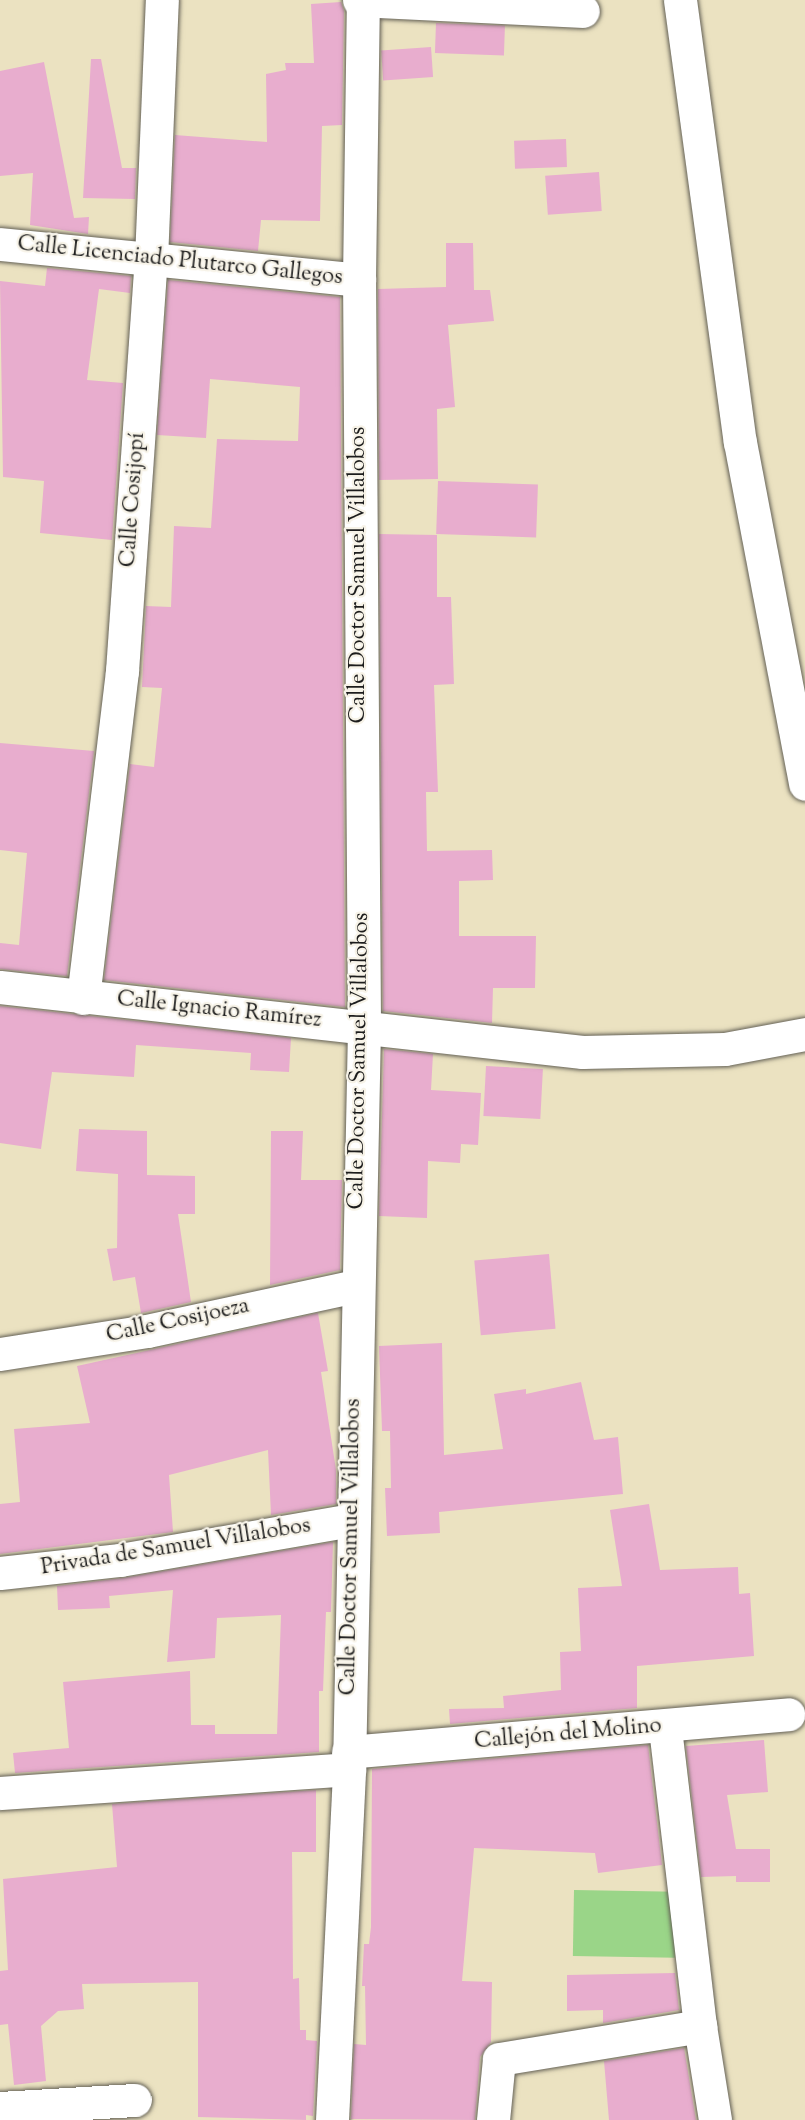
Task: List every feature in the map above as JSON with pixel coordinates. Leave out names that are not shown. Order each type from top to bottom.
[{"type":"street","name":"Calle Cosijopí","points":[[82,998],[122,671],[151,259],[162,0]]},
{"type":"street","points":[[680,0],[740,442],[805,783]]},
{"type":"street","points":[[361,1],[583,11]]},
{"type":"street","name":"Calle Doctor Samuel Villalobos","points":[[332,2120],[349,1761],[356,1286],[364,1025],[359,280],[361,1]]},
{"type":"street","name":"Calle Licenciado Plutarco Gallegos","points":[[0,244],[359,280]]},
{"type":"street","name":"Calle Ignacio Ramírez","points":[[0,987],[82,998],[364,1025],[582,1052],[725,1049],[805,1034]]},
{"type":"street","name":"Calle Cosijoeza","points":[[0,1354],[147,1331],[356,1286]]},
{"type":"street","name":"Privada de Samuel Villalobos","points":[[0,1573],[120,1560],[352,1520]]},
{"type":"street","name":"Callejón del Molino","points":[[0,1793],[349,1761],[788,1714]]},
{"type":"street","points":[[665,1727],[700,2026],[715,2120]]},
{"type":"street","points":[[493,2120],[499,2060],[700,2026]]},
{"type":"street","points":[[0,2108],[135,2100]]},
{"type":"green space","points":[[574,1890],[676,1892],[675,1958],[573,1956]]},
{"type":"building","points":[[341,2],[344,11],[342,125],[322,126],[320,221],[261,220],[258,251],[170,242],[175,135],[267,142],[266,74],[286,70],[285,63],[314,63],[311,4]]},
{"type":"building","points":[[436,23],[505,25],[504,55],[435,53]]},
{"type":"building","points":[[431,47],[433,77],[383,80],[381,50]]},
{"type":"building","points":[[91,59],[101,59],[122,168],[136,168],[135,199],[83,198]]},
{"type":"building","points":[[44,62],[74,218],[89,217],[88,234],[30,225],[33,173],[0,176],[0,71]]},
{"type":"building","points":[[566,139],[567,167],[515,169],[514,141]]},
{"type":"building","points":[[599,172],[602,211],[548,215],[545,176]]},
{"type":"building","points":[[446,243],[473,243],[474,290],[490,290],[494,321],[448,325],[455,407],[437,409],[438,479],[379,480],[378,289],[446,287]]},
{"type":"building","points":[[47,268],[131,276],[130,293],[99,289],[87,380],[123,383],[112,540],[40,533],[44,481],[3,477],[0,281],[45,286]]},
{"type":"building","points":[[168,280],[340,297],[345,1007],[104,980],[130,764],[154,767],[162,688],[142,687],[146,606],[171,607],[174,526],[211,528],[217,439],[298,441],[300,387],[210,379],[206,438],[157,435]]},
{"type":"building","points":[[438,481],[538,484],[536,537],[436,534]]},
{"type":"building","points":[[379,534],[437,535],[437,597],[451,597],[454,684],[434,685],[438,792],[426,792],[427,851],[492,850],[493,880],[459,881],[459,936],[536,936],[535,988],[493,988],[492,1023],[383,1011]]},
{"type":"building","points":[[0,743],[94,751],[67,976],[0,969],[0,943],[19,945],[27,853],[0,850]]},
{"type":"building","points":[[0,1006],[291,1038],[289,1072],[250,1070],[251,1053],[136,1045],[134,1077],[52,1072],[41,1149],[0,1143]]},
{"type":"building","points":[[384,1049],[433,1054],[431,1090],[481,1093],[478,1145],[461,1144],[460,1163],[428,1161],[427,1218],[379,1216]]},
{"type":"building","points":[[486,1066],[543,1069],[540,1119],[483,1116]]},
{"type":"building","points":[[79,1129],[147,1131],[147,1175],[195,1176],[195,1214],[178,1214],[191,1302],[141,1313],[135,1277],[113,1281],[107,1249],[117,1248],[118,1174],[76,1171]]},
{"type":"building","points":[[271,1131],[303,1131],[301,1180],[342,1180],[340,1270],[270,1285]]},
{"type":"building","points":[[549,1254],[556,1329],[481,1335],[474,1261]]},
{"type":"building","points":[[318,1313],[328,1371],[321,1372],[336,1470],[336,1504],[271,1515],[268,1450],[169,1475],[173,1532],[0,1554],[0,1504],[20,1502],[14,1429],[90,1423],[77,1366]]},
{"type":"building","points":[[442,1343],[444,1455],[503,1449],[494,1394],[526,1389],[526,1394],[581,1382],[594,1440],[618,1437],[623,1494],[439,1512],[440,1533],[387,1536],[385,1488],[391,1488],[390,1431],[382,1431],[379,1346]]},
{"type":"building","points":[[649,1504],[660,1570],[738,1567],[739,1594],[750,1593],[754,1656],[637,1666],[637,1708],[450,1724],[449,1709],[504,1708],[503,1696],[561,1690],[560,1652],[581,1651],[578,1588],[622,1586],[610,1510]]},
{"type":"building","points":[[333,1542],[331,1612],[326,1612],[323,1691],[319,1691],[319,1752],[15,1773],[13,1753],[69,1748],[63,1682],[190,1671],[191,1725],[215,1725],[215,1734],[277,1734],[281,1615],[217,1618],[215,1658],[167,1662],[173,1590],[109,1596],[110,1608],[58,1610],[57,1586],[123,1578]]},
{"type":"building","points":[[764,1740],[768,1792],[727,1795],[736,1849],[770,1849],[770,1882],[736,1882],[736,1876],[701,1877],[686,1746]]},
{"type":"building","points":[[648,1745],[662,1865],[598,1873],[595,1853],[474,1848],[462,1981],[492,1982],[491,2042],[480,2057],[475,2120],[351,2119],[354,2044],[366,2045],[365,1986],[362,1986],[364,1944],[369,1944],[371,1927],[372,1769]]},
{"type":"building","points":[[316,1790],[316,1852],[292,1852],[293,1979],[299,1978],[300,2030],[306,2030],[306,2040],[317,2041],[313,2116],[306,2115],[306,2120],[198,2117],[198,1982],[82,1984],[84,2009],[58,2011],[41,2026],[46,2081],[14,2085],[8,2024],[0,2025],[0,1971],[8,1970],[3,1879],[117,1867],[112,1804]]},
{"type":"building","points":[[675,1973],[679,2010],[603,2023],[603,2010],[567,2011],[567,1975]]},
{"type":"building","points":[[684,2048],[696,2120],[609,2120],[604,2061]]}]
